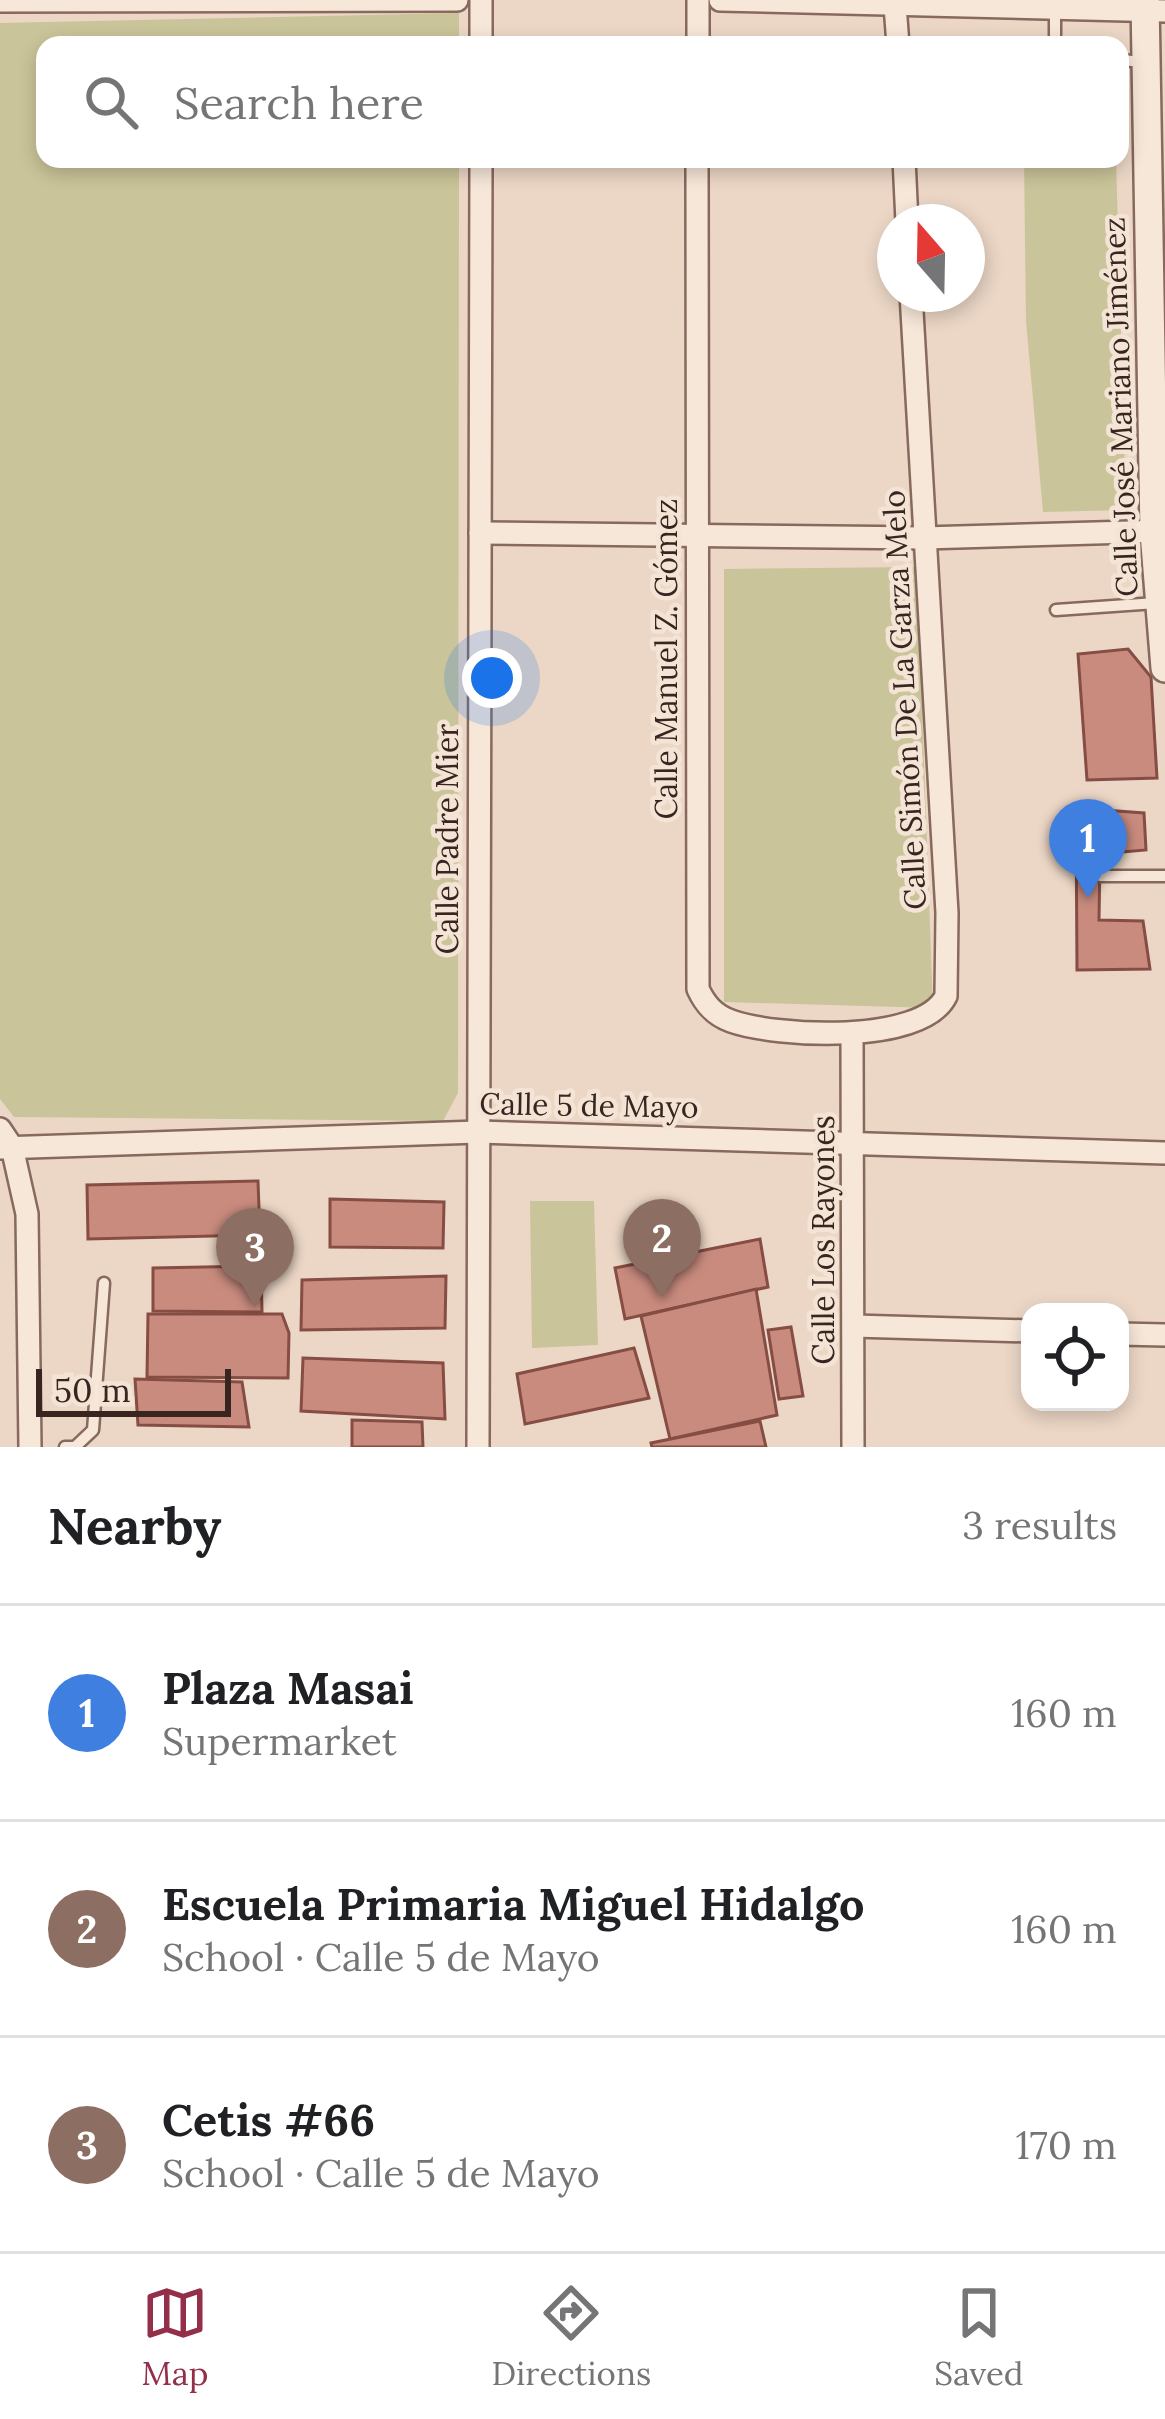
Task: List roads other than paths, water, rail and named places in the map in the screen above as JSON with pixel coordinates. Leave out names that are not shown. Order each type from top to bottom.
[{"type":"street","points":[[0,1],[457,0]]},
{"type":"street","points":[[481,0],[481,36]]},
{"type":"street","points":[[698,0],[698,36]]},
{"type":"street","points":[[720,0],[1055,11],[1151,8]]},
{"type":"street","points":[[896,5],[898,36]]},
{"type":"street","name":"Calle José Mariano Jiménez","points":[[1151,8],[1132,61],[1165,668]]},
{"type":"street","name":"Calle Padre Mier","points":[[478,1447],[481,168]]},
{"type":"street","name":"Calle Manuel Z. Gómez","points":[[697,168],[698,989],[710,1010],[730,1021],[852,1033]]},
{"type":"street","points":[[904,168],[906,204]]},
{"type":"street","name":"Calle Simón De La Garza Melo","points":[[852,1033],[923,1021],[946,996],[947,913],[912,312]]},
{"type":"street","points":[[480,533],[924,538],[1160,532]]},
{"type":"street","name":"Calle Los Rayones","points":[[852,1033],[853,1447]]},
{"type":"street","name":"Calle 5 de Mayo","points":[[4,1141],[478,1132],[854,1140],[1165,1154]]},
{"type":"street","points":[[4,1141],[27,1214],[30,1447]]},
{"type":"street","points":[[854,1326],[1021,1331]]},
{"type":"street","points":[[0,1327],[25,1327]]},
{"type":"street","points":[[1129,1334],[1165,1335]]},
{"type":"lane","points":[[1055,11],[1055,36]]},
{"type":"lane","points":[[1056,610],[1159,603]]},
{"type":"lane","points":[[1100,876],[1165,876]]},
{"type":"lane","points":[[65,1447],[75,1447],[93,1430],[104,1282]]},
{"type":"lane","points":[[30,1447],[41,1447]]},
{"type":"place","name":"Plaza Masai","points":[[1088,898]]},
{"type":"place","name":"Escuela Primaria Miguel Hidalgo","points":[[662,1298]]},
{"type":"place","name":"Cetis #66","points":[[255,1307]]}]
